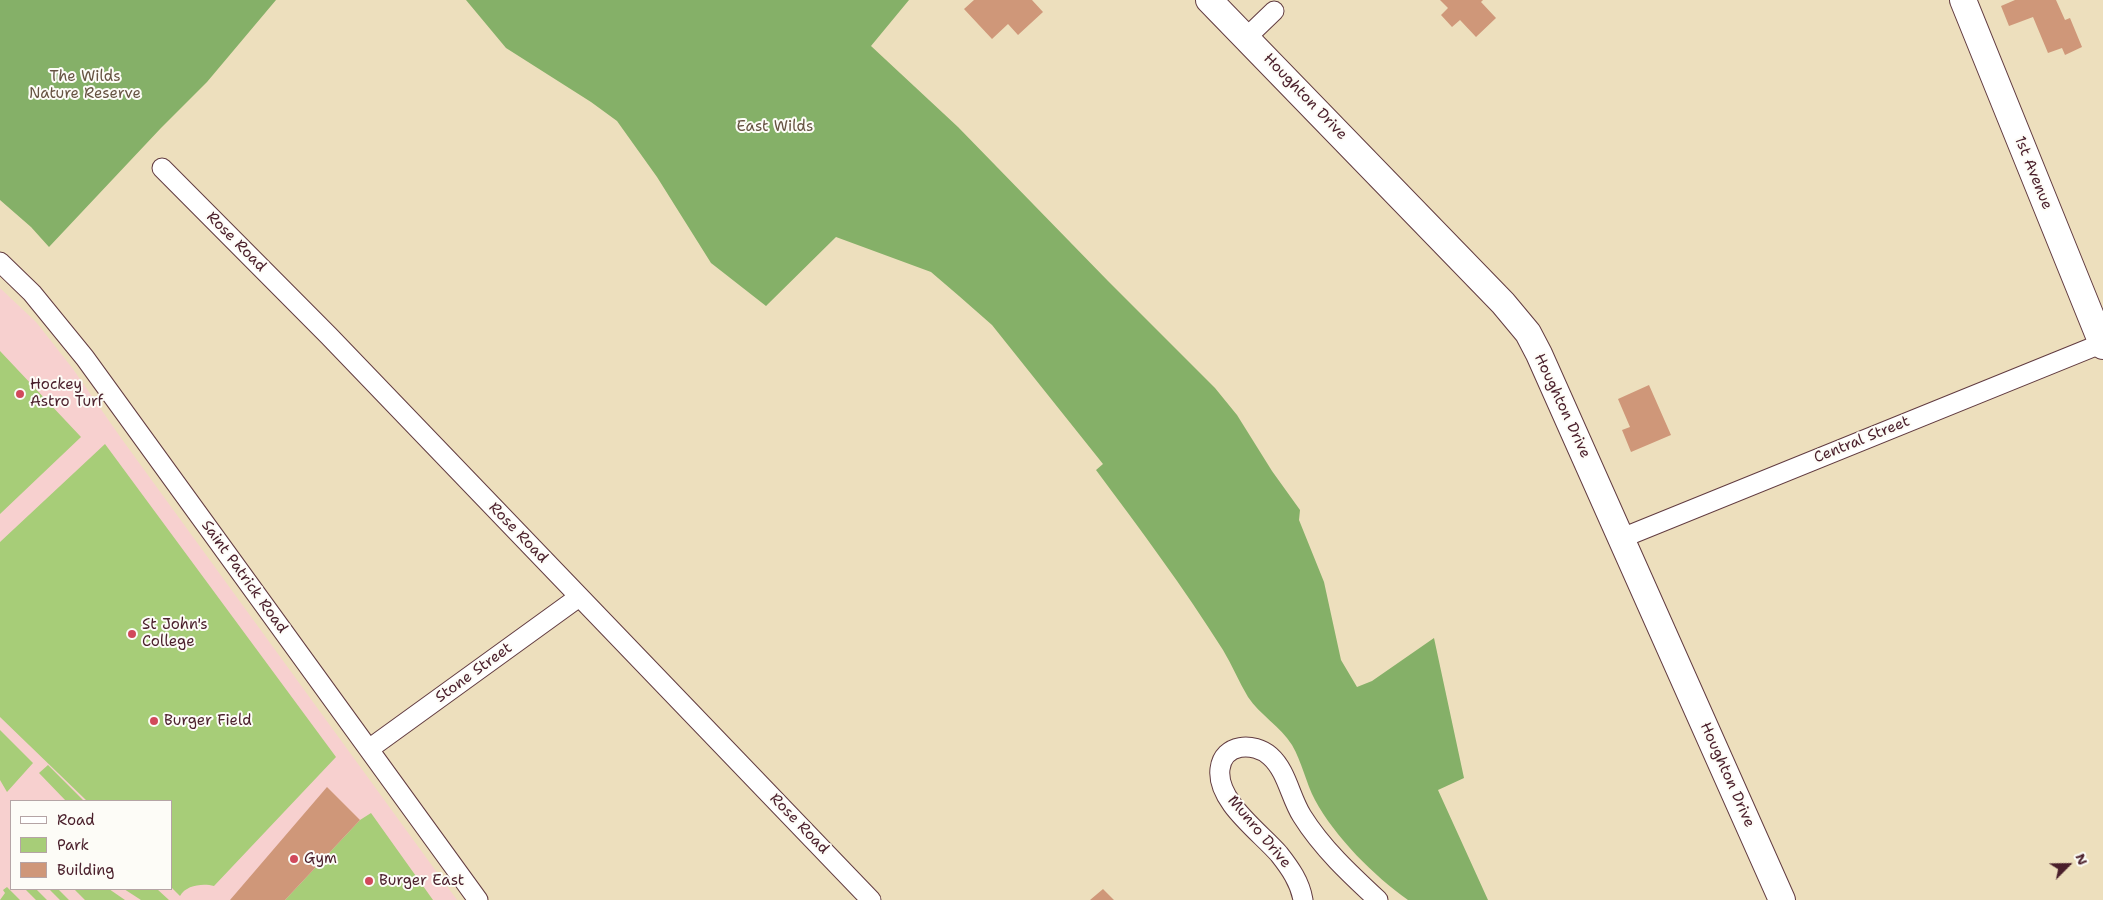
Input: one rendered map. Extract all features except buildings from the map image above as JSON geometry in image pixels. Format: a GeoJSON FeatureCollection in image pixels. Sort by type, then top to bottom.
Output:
{"type":"FeatureCollection","features":[{"type":"Feature","properties":{"kind":"street","name":"Houghton Drive"},"geometry":{"type":"LineString","coordinates":[[1209,0],[1247,37],[1521,324],[1539,354],[1782,900]]}},
{"type":"Feature","properties":{"kind":"street","name":"1st Avenue"},"geometry":{"type":"LineString","coordinates":[[1963,0],[2103,344]]}},
{"type":"Feature","properties":{"kind":"street"},"geometry":{"type":"LineString","coordinates":[[1247,37],[1274,11]]}},
{"type":"Feature","properties":{"kind":"street","name":"Rose Road"},"geometry":{"type":"LineString","coordinates":[[162,168],[329,336],[579,598],[872,900]]}},
{"type":"Feature","properties":{"kind":"street","name":"Saint Patrick Road"},"geometry":{"type":"LineString","coordinates":[[0,262],[32,293],[74,344],[478,900]]}},
{"type":"Feature","properties":{"kind":"street","name":"Central Street"},"geometry":{"type":"LineString","coordinates":[[1622,538],[2103,344]]}},
{"type":"Feature","properties":{"kind":"street","name":"Stone Street"},"geometry":{"type":"LineString","coordinates":[[368,749],[579,598]]}},
{"type":"Feature","properties":{"kind":"street","name":"Munro Drive"},"geometry":{"type":"LineString","coordinates":[[1303,900],[1297,881],[1289,867],[1240,813],[1223,787],[1220,771],[1221,763],[1236,748],[1243,746],[1258,748],[1272,757],[1282,772],[1300,813],[1319,840],[1334,858],[1378,900]]}},
{"type":"Feature","properties":{"kind":"shaded area","name":"St John's College"},"geometry":{"type":"Polygon","coordinates":[[[0,288],[36,322],[73,369],[121,438],[457,900],[0,900],[0,288]]]}},
{"type":"Feature","properties":{"kind":"green space","name":"The Wilds Nature Reserve"},"geometry":{"type":"Polygon","coordinates":[[[0,0],[276,0],[207,82],[49,247],[31,227],[0,200],[0,0]]]}},
{"type":"Feature","properties":{"kind":"green space","name":"East Wilds"},"geometry":{"type":"Polygon","coordinates":[[[466,0],[909,0],[871,46],[958,127],[1215,388],[1237,415],[1272,471],[1300,510],[1299,520],[1324,582],[1341,660],[1357,687],[1372,681],[1434,638],[1464,778],[1438,790],[1488,900],[1408,900],[1369,868],[1344,842],[1315,800],[1292,745],[1248,697],[1223,650],[1193,604],[1096,470],[1103,464],[992,325],[931,272],[836,237],[766,306],[711,263],[657,177],[617,121],[591,102],[506,48],[466,0]]]}},
{"type":"Feature","properties":{"kind":"green space","name":"Hockey Astro Turf"},"geometry":{"type":"Polygon","coordinates":[[[0,351],[81,437],[0,514],[0,351]]]}},
{"type":"Feature","properties":{"kind":"green space","name":"Burger Field"},"geometry":{"type":"Polygon","coordinates":[[[105,444],[336,757],[214,886],[190,887],[180,896],[172,888],[172,800],[86,800],[0,717],[0,542],[105,444]]]}},
{"type":"Feature","properties":{"kind":"green space"},"geometry":{"type":"Polygon","coordinates":[[[0,730],[33,763],[7,792],[0,780],[0,730]]]}},
{"type":"Feature","properties":{"kind":"green space"},"geometry":{"type":"Polygon","coordinates":[[[48,765],[83,800],[65,800],[39,773],[48,765]]]}},
{"type":"Feature","properties":{"kind":"green space"},"geometry":{"type":"Polygon","coordinates":[[[371,813],[433,900],[285,900],[360,820],[371,813]]]}},
{"type":"Feature","properties":{"kind":"green space"},"geometry":{"type":"Polygon","coordinates":[[[7,887],[20,900],[0,900],[5,893],[3,890],[7,887]]]}},
{"type":"Feature","properties":{"kind":"green space"},"geometry":{"type":"Polygon","coordinates":[[[26,890],[37,890],[47,900],[36,900],[26,890]]]}},
{"type":"Feature","properties":{"kind":"green space"},"geometry":{"type":"Polygon","coordinates":[[[50,890],[59,890],[69,900],[60,900],[50,890]]]}},
{"type":"Feature","properties":{"kind":"green space"},"geometry":{"type":"Polygon","coordinates":[[[75,890],[110,890],[125,900],[85,900],[75,890]]]}},
{"type":"Feature","properties":{"kind":"green space"},"geometry":{"type":"Polygon","coordinates":[[[126,890],[158,890],[169,900],[141,900],[126,890]]]}},
{"type":"Feature","properties":{"kind":"place","name":"Hockey Astro Turf"},"geometry":{"type":"Point","coordinates":[20,394]}},
{"type":"Feature","properties":{"kind":"place","name":"St John's College"},"geometry":{"type":"Point","coordinates":[132,634]}},
{"type":"Feature","properties":{"kind":"place","name":"Burger Field"},"geometry":{"type":"Point","coordinates":[154,721]}},
{"type":"Feature","properties":{"kind":"place","name":"Gym"},"geometry":{"type":"Point","coordinates":[294,859]}},
{"type":"Feature","properties":{"kind":"place","name":"Burger East"},"geometry":{"type":"Point","coordinates":[369,881]}}]}
